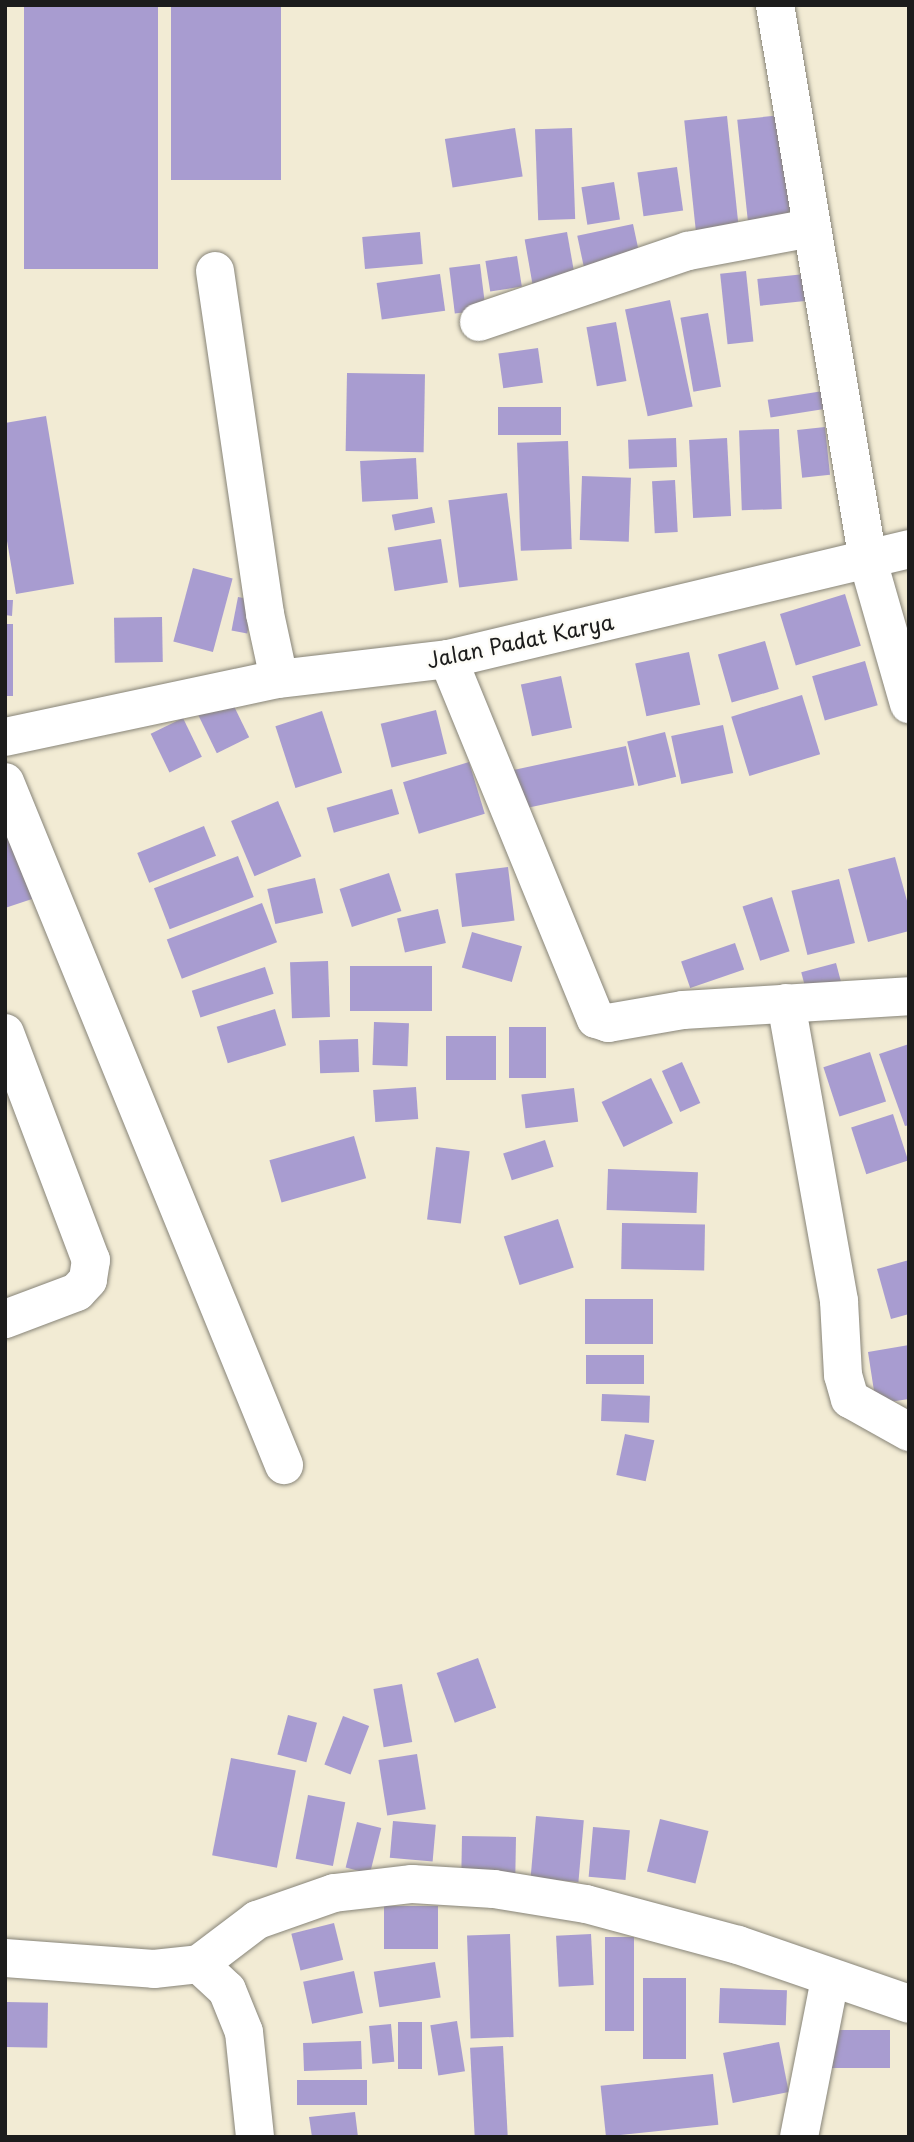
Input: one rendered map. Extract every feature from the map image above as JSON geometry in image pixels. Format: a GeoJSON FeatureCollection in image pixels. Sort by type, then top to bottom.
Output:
{"type":"FeatureCollection","features":[{"type":"Feature","properties":{"kind":"street"},"geometry":{"type":"LineString","coordinates":[[775,5],[868,561],[909,704]]}},
{"type":"Feature","properties":{"kind":"street"},"geometry":{"type":"LineString","coordinates":[[479,322],[688,251],[811,228]]}},
{"type":"Feature","properties":{"kind":"street"},"geometry":{"type":"LineString","coordinates":[[215,271],[265,614],[279,679]]}},
{"type":"Feature","properties":{"kind":"street","name":"Jalan Padat Karya"},"geometry":{"type":"LineString","coordinates":[[5,737],[279,679],[448,659],[868,561],[909,549]]}},
{"type":"Feature","properties":{"kind":"street"},"geometry":{"type":"LineString","coordinates":[[448,659],[596,1019],[608,1023],[683,1010],[909,996]]}},
{"type":"Feature","properties":{"kind":"street"},"geometry":{"type":"LineString","coordinates":[[5,782],[284,1465]]}},
{"type":"Feature","properties":{"kind":"street"},"geometry":{"type":"LineString","coordinates":[[786,1003],[839,1301],[842,1375],[850,1399],[909,1432]]}},
{"type":"Feature","properties":{"kind":"street"},"geometry":{"type":"LineString","coordinates":[[5,1033],[92,1260],[89,1280],[77,1292],[5,1319]]}},
{"type":"Feature","properties":{"kind":"street"},"geometry":{"type":"LineString","coordinates":[[5,1958],[154,1969],[199,1964],[257,1920],[334,1893],[412,1884],[494,1889],[586,1904],[738,1945],[830,1979],[909,2004]]}},
{"type":"Feature","properties":{"kind":"street"},"geometry":{"type":"LineString","coordinates":[[199,1964],[227,1990],[244,2032],[254,2137]]}},
{"type":"Feature","properties":{"kind":"street"},"geometry":{"type":"LineString","coordinates":[[799,2137],[830,1979]]}},
{"type":"Feature","properties":{"kind":"building"},"geometry":{"type":"Polygon","coordinates":[[[24,5],[158,5],[158,269],[24,269],[24,5]]]}},
{"type":"Feature","properties":{"kind":"building"},"geometry":{"type":"Polygon","coordinates":[[[171,5],[281,5],[281,180],[171,180],[171,5]]]}},
{"type":"Feature","properties":{"kind":"building"},"geometry":{"type":"Polygon","coordinates":[[[782,115],[793,215],[748,220],[737,120],[782,115]]]}},
{"type":"Feature","properties":{"kind":"building"},"geometry":{"type":"Polygon","coordinates":[[[727,116],[739,229],[696,234],[684,120],[727,116]]]}},
{"type":"Feature","properties":{"kind":"building"},"geometry":{"type":"Polygon","coordinates":[[[515,128],[523,176],[453,188],[445,139],[515,128]]]}},
{"type":"Feature","properties":{"kind":"building"},"geometry":{"type":"Polygon","coordinates":[[[572,128],[575,219],[538,220],[535,129],[572,128]]]}},
{"type":"Feature","properties":{"kind":"building"},"geometry":{"type":"Polygon","coordinates":[[[677,167],[683,211],[644,216],[637,173],[677,167]]]}},
{"type":"Feature","properties":{"kind":"building"},"geometry":{"type":"Polygon","coordinates":[[[614,182],[620,220],[587,225],[581,187],[614,182]]]}},
{"type":"Feature","properties":{"kind":"building"},"geometry":{"type":"Polygon","coordinates":[[[633,224],[640,258],[585,270],[577,236],[633,224]]]}},
{"type":"Feature","properties":{"kind":"building"},"geometry":{"type":"Polygon","coordinates":[[[420,232],[423,264],[365,269],[362,237],[420,232]]]}},
{"type":"Feature","properties":{"kind":"building"},"geometry":{"type":"Polygon","coordinates":[[[567,232],[576,284],[534,292],[525,239],[567,232]]]}},
{"type":"Feature","properties":{"kind":"building"},"geometry":{"type":"Polygon","coordinates":[[[517,256],[522,287],[490,292],[485,261],[517,256]]]}},
{"type":"Feature","properties":{"kind":"building"},"geometry":{"type":"Polygon","coordinates":[[[480,264],[486,310],[455,313],[449,268],[480,264]]]}},
{"type":"Feature","properties":{"kind":"building"},"geometry":{"type":"Polygon","coordinates":[[[746,271],[753,342],[728,344],[720,274],[746,271]]]}},
{"type":"Feature","properties":{"kind":"building"},"geometry":{"type":"Polygon","coordinates":[[[814,273],[817,300],[760,306],[757,279],[814,273]]]}},
{"type":"Feature","properties":{"kind":"building"},"geometry":{"type":"Polygon","coordinates":[[[440,274],[445,311],[382,320],[377,283],[440,274]]]}},
{"type":"Feature","properties":{"kind":"building"},"geometry":{"type":"Polygon","coordinates":[[[670,300],[693,407],[648,416],[625,310],[670,300]]]}},
{"type":"Feature","properties":{"kind":"building"},"geometry":{"type":"Polygon","coordinates":[[[708,313],[721,387],[693,392],[680,318],[708,313]]]}},
{"type":"Feature","properties":{"kind":"building"},"geometry":{"type":"Polygon","coordinates":[[[616,322],[626,381],[597,386],[586,327],[616,322]]]}},
{"type":"Feature","properties":{"kind":"building"},"geometry":{"type":"Polygon","coordinates":[[[538,348],[543,383],[503,388],[498,354],[538,348]]]}},
{"type":"Feature","properties":{"kind":"building"},"geometry":{"type":"Polygon","coordinates":[[[347,373],[425,374],[424,452],[346,451],[347,373]]]}},
{"type":"Feature","properties":{"kind":"building"},"geometry":{"type":"Polygon","coordinates":[[[823,391],[826,409],[771,418],[768,400],[823,391]]]}},
{"type":"Feature","properties":{"kind":"building"},"geometry":{"type":"Polygon","coordinates":[[[498,407],[561,407],[561,435],[498,435],[498,407]]]}},
{"type":"Feature","properties":{"kind":"building"},"geometry":{"type":"Polygon","coordinates":[[[46,416],[74,584],[16,594],[5,529],[5,423],[46,416]]]}},
{"type":"Feature","properties":{"kind":"building"},"geometry":{"type":"Polygon","coordinates":[[[825,427],[830,475],[802,478],[797,430],[825,427]]]}},
{"type":"Feature","properties":{"kind":"building"},"geometry":{"type":"Polygon","coordinates":[[[779,429],[782,509],[742,510],[739,430],[779,429]]]}},
{"type":"Feature","properties":{"kind":"building"},"geometry":{"type":"Polygon","coordinates":[[[676,438],[677,467],[629,469],[628,440],[676,438]]]}},
{"type":"Feature","properties":{"kind":"building"},"geometry":{"type":"Polygon","coordinates":[[[727,438],[731,516],[693,518],[689,440],[727,438]]]}},
{"type":"Feature","properties":{"kind":"building"},"geometry":{"type":"Polygon","coordinates":[[[568,441],[572,549],[521,551],[517,443],[568,441]]]}},
{"type":"Feature","properties":{"kind":"building"},"geometry":{"type":"Polygon","coordinates":[[[416,458],[418,499],[362,502],[360,461],[416,458]]]}},
{"type":"Feature","properties":{"kind":"building"},"geometry":{"type":"Polygon","coordinates":[[[582,476],[631,478],[629,542],[580,540],[582,476]]]}},
{"type":"Feature","properties":{"kind":"building"},"geometry":{"type":"Polygon","coordinates":[[[675,480],[678,532],[655,533],[652,481],[675,480]]]}},
{"type":"Feature","properties":{"kind":"building"},"geometry":{"type":"Polygon","coordinates":[[[507,493],[518,580],[459,588],[448,500],[507,493]]]}},
{"type":"Feature","properties":{"kind":"building"},"geometry":{"type":"Polygon","coordinates":[[[432,507],[435,523],[395,531],[392,515],[432,507]]]}},
{"type":"Feature","properties":{"kind":"building"},"geometry":{"type":"Polygon","coordinates":[[[441,539],[448,582],[395,591],[388,547],[441,539]]]}},
{"type":"Feature","properties":{"kind":"building"},"geometry":{"type":"Polygon","coordinates":[[[193,568],[233,579],[213,652],[173,641],[193,568]]]}},
{"type":"Feature","properties":{"kind":"building"},"geometry":{"type":"Polygon","coordinates":[[[845,594],[861,646],[796,666],[780,614],[845,594]]]}},
{"type":"Feature","properties":{"kind":"building"},"geometry":{"type":"Polygon","coordinates":[[[238,597],[254,600],[247,633],[232,630],[238,597]]]}},
{"type":"Feature","properties":{"kind":"building"},"geometry":{"type":"Polygon","coordinates":[[[5,600],[13,600],[12,616],[5,615],[5,600]]]}},
{"type":"Feature","properties":{"kind":"building"},"geometry":{"type":"Polygon","coordinates":[[[162,617],[163,662],[115,663],[114,618],[162,617]]]}},
{"type":"Feature","properties":{"kind":"building"},"geometry":{"type":"Polygon","coordinates":[[[5,624],[13,624],[13,696],[5,696],[5,624]]]}},
{"type":"Feature","properties":{"kind":"building"},"geometry":{"type":"Polygon","coordinates":[[[765,641],[779,689],[732,703],[718,655],[765,641]]]}},
{"type":"Feature","properties":{"kind":"building"},"geometry":{"type":"Polygon","coordinates":[[[689,652],[700,705],[646,716],[635,663],[689,652]]]}},
{"type":"Feature","properties":{"kind":"building"},"geometry":{"type":"Polygon","coordinates":[[[865,661],[878,705],[825,720],[812,676],[865,661]]]}},
{"type":"Feature","properties":{"kind":"building"},"geometry":{"type":"Polygon","coordinates":[[[561,676],[572,728],[532,736],[521,685],[561,676]]]}},
{"type":"Feature","properties":{"kind":"building"},"geometry":{"type":"Polygon","coordinates":[[[802,695],[820,754],[749,776],[731,717],[802,695]]]}},
{"type":"Feature","properties":{"kind":"building"},"geometry":{"type":"Polygon","coordinates":[[[229,696],[249,737],[217,753],[197,712],[229,696]]]}},
{"type":"Feature","properties":{"kind":"building"},"geometry":{"type":"Polygon","coordinates":[[[436,710],[447,754],[392,767],[381,724],[436,710]]]}},
{"type":"Feature","properties":{"kind":"building"},"geometry":{"type":"Polygon","coordinates":[[[322,711],[342,773],[295,788],[275,726],[322,711]]]}},
{"type":"Feature","properties":{"kind":"building"},"geometry":{"type":"Polygon","coordinates":[[[183,718],[202,757],[169,772],[151,734],[183,718]]]}},
{"type":"Feature","properties":{"kind":"building"},"geometry":{"type":"Polygon","coordinates":[[[723,725],[733,773],[681,784],[671,736],[723,725]]]}},
{"type":"Feature","properties":{"kind":"building"},"geometry":{"type":"Polygon","coordinates":[[[665,732],[676,777],[638,786],[627,741],[665,732]]]}},
{"type":"Feature","properties":{"kind":"building"},"geometry":{"type":"Polygon","coordinates":[[[626,746],[634,785],[522,809],[514,770],[626,746]]]}},
{"type":"Feature","properties":{"kind":"building"},"geometry":{"type":"Polygon","coordinates":[[[469,762],[485,814],[419,834],[403,782],[469,762]]]}},
{"type":"Feature","properties":{"kind":"building"},"geometry":{"type":"Polygon","coordinates":[[[392,789],[399,814],[334,833],[327,808],[392,789]]]}},
{"type":"Feature","properties":{"kind":"building"},"geometry":{"type":"Polygon","coordinates":[[[5,792],[41,896],[5,908],[5,792]]]}},
{"type":"Feature","properties":{"kind":"building"},"geometry":{"type":"Polygon","coordinates":[[[278,801],[301,856],[254,876],[231,821],[278,801]]]}},
{"type":"Feature","properties":{"kind":"building"},"geometry":{"type":"Polygon","coordinates":[[[204,826],[216,856],[149,883],[137,853],[204,826]]]}},
{"type":"Feature","properties":{"kind":"building"},"geometry":{"type":"Polygon","coordinates":[[[238,856],[254,897],[170,929],[154,888],[238,856]]]}},
{"type":"Feature","properties":{"kind":"building"},"geometry":{"type":"Polygon","coordinates":[[[895,857],[909,908],[909,931],[868,942],[848,869],[895,857]]]}},
{"type":"Feature","properties":{"kind":"building"},"geometry":{"type":"Polygon","coordinates":[[[508,867],[515,921],[462,927],[455,873],[508,867]]]}},
{"type":"Feature","properties":{"kind":"building"},"geometry":{"type":"Polygon","coordinates":[[[389,873],[401,911],[352,927],[340,889],[389,873]]]}},
{"type":"Feature","properties":{"kind":"building"},"geometry":{"type":"Polygon","coordinates":[[[315,878],[323,913],[275,924],[267,889],[315,878]]]}},
{"type":"Feature","properties":{"kind":"building"},"geometry":{"type":"Polygon","coordinates":[[[839,879],[855,943],[807,955],[791,891],[839,879]]]}},
{"type":"Feature","properties":{"kind":"building"},"geometry":{"type":"Polygon","coordinates":[[[772,897],[790,951],[760,961],[743,907],[772,897]]]}},
{"type":"Feature","properties":{"kind":"building"},"geometry":{"type":"Polygon","coordinates":[[[262,903],[277,942],[182,979],[167,940],[262,903]]]}},
{"type":"Feature","properties":{"kind":"building"},"geometry":{"type":"Polygon","coordinates":[[[438,909],[446,943],[405,953],[397,918],[438,909]]]}},
{"type":"Feature","properties":{"kind":"building"},"geometry":{"type":"Polygon","coordinates":[[[472,932],[522,946],[512,982],[462,968],[472,932]]]}},
{"type":"Feature","properties":{"kind":"building"},"geometry":{"type":"Polygon","coordinates":[[[735,943],[744,969],[690,988],[681,962],[735,943]]]}},
{"type":"Feature","properties":{"kind":"building"},"geometry":{"type":"Polygon","coordinates":[[[328,961],[330,1017],[292,1018],[290,962],[328,961]]]}},
{"type":"Feature","properties":{"kind":"building"},"geometry":{"type":"Polygon","coordinates":[[[836,963],[842,986],[807,995],[801,972],[836,963]]]}},
{"type":"Feature","properties":{"kind":"building"},"geometry":{"type":"Polygon","coordinates":[[[350,966],[432,966],[432,1011],[350,1011],[350,966]]]}},
{"type":"Feature","properties":{"kind":"building"},"geometry":{"type":"Polygon","coordinates":[[[265,967],[274,994],[200,1017],[192,991],[265,967]]]}},
{"type":"Feature","properties":{"kind":"building"},"geometry":{"type":"Polygon","coordinates":[[[275,1009],[286,1045],[228,1063],[217,1027],[275,1009]]]}},
{"type":"Feature","properties":{"kind":"building"},"geometry":{"type":"Polygon","coordinates":[[[374,1022],[409,1023],[407,1066],[372,1065],[374,1022]]]}},
{"type":"Feature","properties":{"kind":"building"},"geometry":{"type":"Polygon","coordinates":[[[509,1027],[546,1027],[546,1078],[509,1078],[509,1027]]]}},
{"type":"Feature","properties":{"kind":"building"},"geometry":{"type":"Polygon","coordinates":[[[446,1036],[496,1036],[496,1080],[446,1080],[446,1036]]]}},
{"type":"Feature","properties":{"kind":"building"},"geometry":{"type":"Polygon","coordinates":[[[358,1039],[359,1072],[320,1073],[319,1040],[358,1039]]]}},
{"type":"Feature","properties":{"kind":"building"},"geometry":{"type":"Polygon","coordinates":[[[909,1044],[909,1125],[905,1126],[879,1054],[909,1044]]]}},
{"type":"Feature","properties":{"kind":"building"},"geometry":{"type":"Polygon","coordinates":[[[870,1052],[886,1101],[839,1117],[823,1067],[870,1052]]]}},
{"type":"Feature","properties":{"kind":"building"},"geometry":{"type":"Polygon","coordinates":[[[682,1062],[700,1103],[680,1112],[662,1071],[682,1062]]]}},
{"type":"Feature","properties":{"kind":"building"},"geometry":{"type":"Polygon","coordinates":[[[651,1078],[673,1123],[623,1147],[602,1102],[651,1078]]]}},
{"type":"Feature","properties":{"kind":"building"},"geometry":{"type":"Polygon","coordinates":[[[416,1087],[418,1119],[375,1122],[373,1090],[416,1087]]]}},
{"type":"Feature","properties":{"kind":"building"},"geometry":{"type":"Polygon","coordinates":[[[574,1088],[578,1122],[526,1128],[521,1094],[574,1088]]]}},
{"type":"Feature","properties":{"kind":"building"},"geometry":{"type":"Polygon","coordinates":[[[893,1114],[908,1161],[866,1174],[851,1128],[893,1114]]]}},
{"type":"Feature","properties":{"kind":"building"},"geometry":{"type":"Polygon","coordinates":[[[354,1136],[366,1178],[282,1203],[269,1160],[354,1136]]]}},
{"type":"Feature","properties":{"kind":"building"},"geometry":{"type":"Polygon","coordinates":[[[545,1140],[554,1167],[512,1180],[503,1154],[545,1140]]]}},
{"type":"Feature","properties":{"kind":"building"},"geometry":{"type":"Polygon","coordinates":[[[436,1147],[470,1151],[461,1224],[427,1219],[436,1147]]]}},
{"type":"Feature","properties":{"kind":"building"},"geometry":{"type":"Polygon","coordinates":[[[608,1169],[698,1172],[697,1213],[607,1210],[608,1169]]]}},
{"type":"Feature","properties":{"kind":"building"},"geometry":{"type":"Polygon","coordinates":[[[558,1219],[574,1268],[520,1285],[504,1237],[558,1219]]]}},
{"type":"Feature","properties":{"kind":"building"},"geometry":{"type":"Polygon","coordinates":[[[622,1223],[705,1224],[704,1270],[621,1269],[622,1223]]]}},
{"type":"Feature","properties":{"kind":"building"},"geometry":{"type":"Polygon","coordinates":[[[909,1260],[909,1314],[891,1319],[877,1269],[909,1260]]]}},
{"type":"Feature","properties":{"kind":"building"},"geometry":{"type":"Polygon","coordinates":[[[585,1299],[653,1299],[653,1344],[585,1344],[585,1299]]]}},
{"type":"Feature","properties":{"kind":"building"},"geometry":{"type":"Polygon","coordinates":[[[909,1345],[909,1399],[876,1404],[868,1352],[909,1345]]]}},
{"type":"Feature","properties":{"kind":"building"},"geometry":{"type":"Polygon","coordinates":[[[586,1355],[644,1355],[644,1384],[586,1384],[586,1355]]]}},
{"type":"Feature","properties":{"kind":"building"},"geometry":{"type":"Polygon","coordinates":[[[602,1394],[650,1396],[649,1423],[601,1421],[602,1394]]]}},
{"type":"Feature","properties":{"kind":"building"},"geometry":{"type":"Polygon","coordinates":[[[625,1434],[654,1440],[646,1481],[616,1475],[625,1434]]]}},
{"type":"Feature","properties":{"kind":"building"},"geometry":{"type":"Polygon","coordinates":[[[478,1658],[496,1708],[455,1723],[437,1673],[478,1658]]]}},
{"type":"Feature","properties":{"kind":"building"},"geometry":{"type":"Polygon","coordinates":[[[402,1684],[412,1742],[384,1747],[373,1689],[402,1684]]]}},
{"type":"Feature","properties":{"kind":"building"},"geometry":{"type":"Polygon","coordinates":[[[288,1715],[317,1723],[306,1762],[277,1755],[288,1715]]]}},
{"type":"Feature","properties":{"kind":"building"},"geometry":{"type":"Polygon","coordinates":[[[343,1716],[369,1726],[351,1775],[324,1765],[343,1716]]]}},
{"type":"Feature","properties":{"kind":"building"},"geometry":{"type":"Polygon","coordinates":[[[417,1754],[426,1809],[387,1815],[378,1760],[417,1754]]]}},
{"type":"Feature","properties":{"kind":"building"},"geometry":{"type":"Polygon","coordinates":[[[231,1758],[296,1771],[277,1868],[212,1855],[231,1758]]]}},
{"type":"Feature","properties":{"kind":"building"},"geometry":{"type":"Polygon","coordinates":[[[308,1795],[345,1802],[333,1866],[296,1859],[308,1795]]]}},
{"type":"Feature","properties":{"kind":"building"},"geometry":{"type":"Polygon","coordinates":[[[536,1816],[584,1820],[578,1882],[531,1878],[536,1816]]]}},
{"type":"Feature","properties":{"kind":"building"},"geometry":{"type":"Polygon","coordinates":[[[660,1819],[709,1831],[695,1883],[647,1871],[660,1819]]]}},
{"type":"Feature","properties":{"kind":"building"},"geometry":{"type":"Polygon","coordinates":[[[393,1821],[436,1825],[433,1862],[390,1858],[393,1821]]]}},
{"type":"Feature","properties":{"kind":"building"},"geometry":{"type":"Polygon","coordinates":[[[357,1822],[381,1828],[370,1874],[346,1868],[357,1822]]]}},
{"type":"Feature","properties":{"kind":"building"},"geometry":{"type":"Polygon","coordinates":[[[593,1827],[630,1830],[626,1880],[589,1877],[593,1827]]]}},
{"type":"Feature","properties":{"kind":"building"},"geometry":{"type":"Polygon","coordinates":[[[462,1836],[516,1837],[515,1875],[461,1874],[462,1836]]]}},
{"type":"Feature","properties":{"kind":"building"},"geometry":{"type":"Polygon","coordinates":[[[384,1906],[438,1906],[438,1949],[384,1949],[384,1906]]]}},
{"type":"Feature","properties":{"kind":"building"},"geometry":{"type":"Polygon","coordinates":[[[334,1923],[343,1960],[301,1971],[291,1934],[334,1923]]]}},
{"type":"Feature","properties":{"kind":"building"},"geometry":{"type":"Polygon","coordinates":[[[510,1934],[514,2037],[471,2038],[467,1936],[510,1934]]]}},
{"type":"Feature","properties":{"kind":"building"},"geometry":{"type":"Polygon","coordinates":[[[591,1934],[594,1985],[559,1987],[556,1936],[591,1934]]]}},
{"type":"Feature","properties":{"kind":"building"},"geometry":{"type":"Polygon","coordinates":[[[605,1937],[634,1937],[634,2031],[605,2031],[605,1937]]]}},
{"type":"Feature","properties":{"kind":"building"},"geometry":{"type":"Polygon","coordinates":[[[435,1962],[441,1998],[379,2007],[374,1972],[435,1962]]]}},
{"type":"Feature","properties":{"kind":"building"},"geometry":{"type":"Polygon","coordinates":[[[354,1971],[363,2013],[312,2024],[303,1982],[354,1971]]]}},
{"type":"Feature","properties":{"kind":"building"},"geometry":{"type":"Polygon","coordinates":[[[643,1978],[686,1978],[686,2059],[643,2059],[643,1978]]]}},
{"type":"Feature","properties":{"kind":"building"},"geometry":{"type":"Polygon","coordinates":[[[720,1988],[787,1990],[786,2025],[719,2023],[720,1988]]]}},
{"type":"Feature","properties":{"kind":"building"},"geometry":{"type":"Polygon","coordinates":[[[5,2002],[48,2003],[47,2048],[5,2047],[5,2002]]]}},
{"type":"Feature","properties":{"kind":"building"},"geometry":{"type":"Polygon","coordinates":[[[457,2021],[465,2071],[438,2076],[430,2025],[457,2021]]]}},
{"type":"Feature","properties":{"kind":"building"},"geometry":{"type":"Polygon","coordinates":[[[398,2022],[422,2022],[422,2069],[398,2069],[398,2022]]]}},
{"type":"Feature","properties":{"kind":"building"},"geometry":{"type":"Polygon","coordinates":[[[391,2024],[394,2062],[372,2064],[369,2026],[391,2024]]]}},
{"type":"Feature","properties":{"kind":"building"},"geometry":{"type":"Polygon","coordinates":[[[832,2030],[890,2030],[890,2068],[832,2068],[832,2030]]]}},
{"type":"Feature","properties":{"kind":"building"},"geometry":{"type":"Polygon","coordinates":[[[361,2041],[362,2069],[304,2071],[303,2043],[361,2041]]]}},
{"type":"Feature","properties":{"kind":"building"},"geometry":{"type":"Polygon","coordinates":[[[779,2042],[789,2092],[733,2103],[723,2053],[779,2042]]]}},
{"type":"Feature","properties":{"kind":"building"},"geometry":{"type":"Polygon","coordinates":[[[503,2046],[508,2137],[475,2137],[470,2048],[503,2046]]]}},
{"type":"Feature","properties":{"kind":"building"},"geometry":{"type":"Polygon","coordinates":[[[713,2074],[718,2125],[606,2137],[601,2086],[713,2074]]]}},
{"type":"Feature","properties":{"kind":"building"},"geometry":{"type":"Polygon","coordinates":[[[297,2080],[367,2080],[367,2105],[297,2105],[297,2080]]]}},
{"type":"Feature","properties":{"kind":"building"},"geometry":{"type":"Polygon","coordinates":[[[355,2112],[358,2137],[312,2137],[309,2117],[355,2112]]]}}]}
